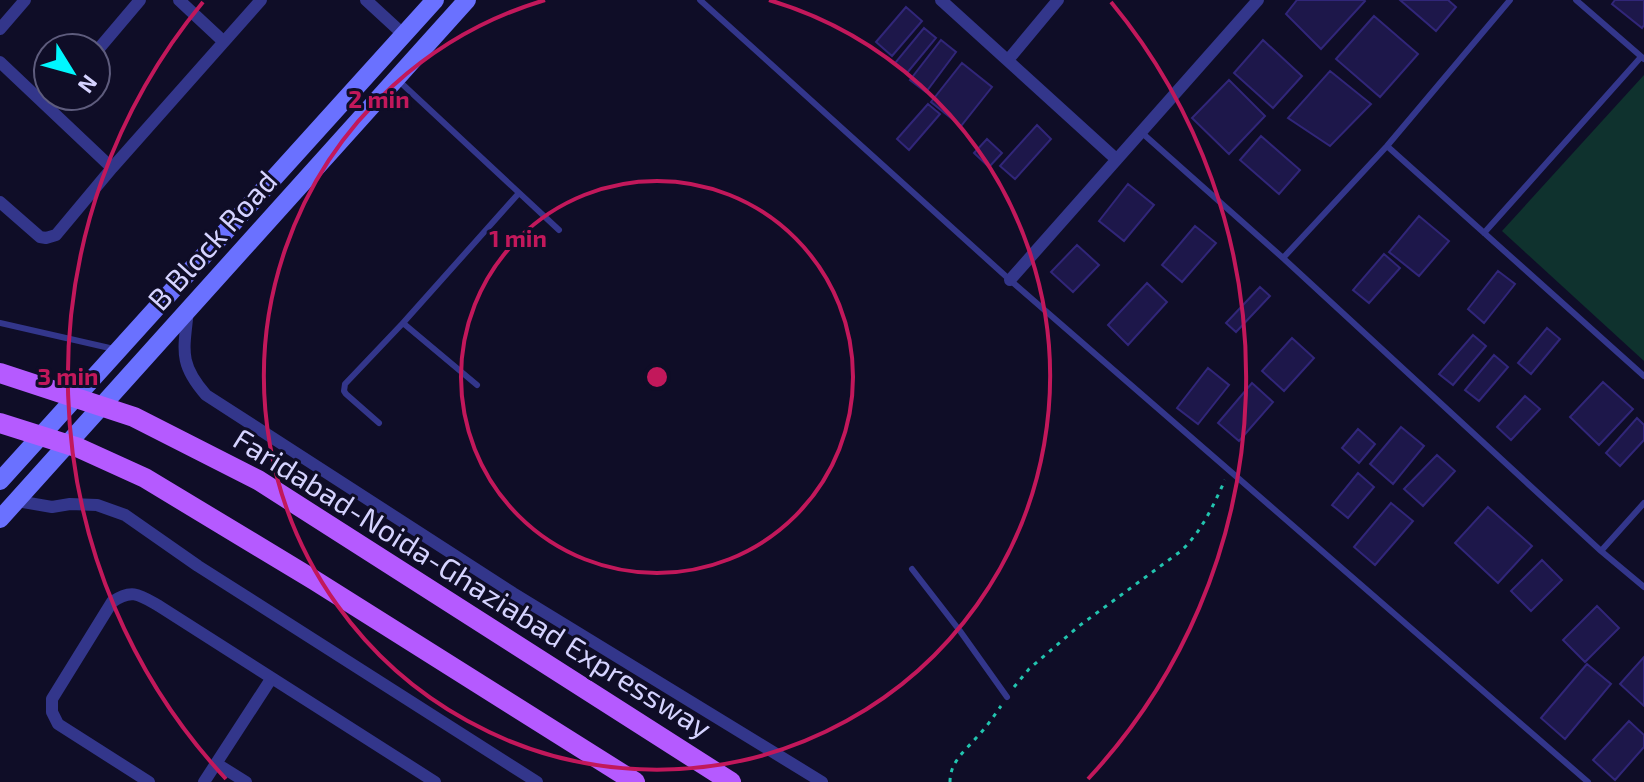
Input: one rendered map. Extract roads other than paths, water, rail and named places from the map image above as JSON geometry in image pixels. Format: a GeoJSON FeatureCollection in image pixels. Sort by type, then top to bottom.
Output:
{"type":"FeatureCollection","features":[{"type":"Feature","properties":{"kind":"main road","name":"Faridabad-Noida-Ghaziabad Expressway"},"geometry":{"type":"LineString","coordinates":[[0,373],[134,417],[258,480],[731,782]]}},
{"type":"Feature","properties":{"kind":"main road"},"geometry":{"type":"LineString","coordinates":[[0,423],[79,448],[145,478],[314,580],[635,782]]}},
{"type":"Feature","properties":{"kind":"street"},"geometry":{"type":"LineString","coordinates":[[0,29],[25,0]]}},
{"type":"Feature","properties":{"kind":"street"},"geometry":{"type":"LineString","coordinates":[[112,33],[140,0]]}},
{"type":"Feature","properties":{"kind":"street"},"geometry":{"type":"LineString","coordinates":[[179,0],[224,42]]}},
{"type":"Feature","properties":{"kind":"street"},"geometry":{"type":"LineString","coordinates":[[0,202],[33,233],[51,238],[56,235],[261,0]]}},
{"type":"Feature","properties":{"kind":"street"},"geometry":{"type":"LineString","coordinates":[[366,0],[404,35]]}},
{"type":"Feature","properties":{"kind":"street","name":"B Block Road"},"geometry":{"type":"LineString","coordinates":[[0,481],[435,0]]}},
{"type":"Feature","properties":{"kind":"street","name":"B Block Road"},"geometry":{"type":"LineString","coordinates":[[0,519],[467,0]]}},
{"type":"Feature","properties":{"kind":"street"},"geometry":{"type":"LineString","coordinates":[[941,0],[1116,159]]}},
{"type":"Feature","properties":{"kind":"street"},"geometry":{"type":"LineString","coordinates":[[1008,60],[1058,0]]}},
{"type":"Feature","properties":{"kind":"street"},"geometry":{"type":"LineString","coordinates":[[1010,280],[1258,0]]}},
{"type":"Feature","properties":{"kind":"street"},"geometry":{"type":"LineString","coordinates":[[0,62],[32,93]]}},
{"type":"Feature","properties":{"kind":"street"},"geometry":{"type":"LineString","coordinates":[[51,112],[112,168]]}},
{"type":"Feature","properties":{"kind":"street"},"geometry":{"type":"LineString","coordinates":[[188,310],[184,356],[193,380],[206,395],[513,593],[822,782]]}},
{"type":"Feature","properties":{"kind":"street"},"geometry":{"type":"LineString","coordinates":[[17,501],[52,507],[97,505],[125,515],[198,566],[537,782]]}},
{"type":"Feature","properties":{"kind":"street"},"geometry":{"type":"LineString","coordinates":[[149,782],[58,724],[52,712],[52,699],[112,602],[123,594],[138,594],[435,782]]}},
{"type":"Feature","properties":{"kind":"street"},"geometry":{"type":"LineString","coordinates":[[204,782],[271,679]]}},
{"type":"Feature","properties":{"kind":"street"},"geometry":{"type":"LineString","coordinates":[[217,764],[246,782]]}},
{"type":"Feature","properties":{"kind":"lane"},"geometry":{"type":"LineString","coordinates":[[700,0],[1010,280],[1588,782]]}},
{"type":"Feature","properties":{"kind":"lane"},"geometry":{"type":"LineString","coordinates":[[1283,258],[1387,146],[1510,0]]}},
{"type":"Feature","properties":{"kind":"lane"},"geometry":{"type":"LineString","coordinates":[[1484,233],[1642,58],[1576,0]]}},
{"type":"Feature","properties":{"kind":"lane"},"geometry":{"type":"LineString","coordinates":[[396,79],[559,230]]}},
{"type":"Feature","properties":{"kind":"lane"},"geometry":{"type":"LineString","coordinates":[[1141,132],[1644,587]]}},
{"type":"Feature","properties":{"kind":"lane"},"geometry":{"type":"LineString","coordinates":[[1387,146],[1644,376]]}},
{"type":"Feature","properties":{"kind":"lane"},"geometry":{"type":"LineString","coordinates":[[379,423],[346,394],[344,388],[519,193]]}},
{"type":"Feature","properties":{"kind":"lane"},"geometry":{"type":"LineString","coordinates":[[0,323],[118,350]]}},
{"type":"Feature","properties":{"kind":"lane"},"geometry":{"type":"LineString","coordinates":[[403,323],[477,385]]}},
{"type":"Feature","properties":{"kind":"lane"},"geometry":{"type":"LineString","coordinates":[[1601,551],[1644,503]]}},
{"type":"Feature","properties":{"kind":"lane"},"geometry":{"type":"LineString","coordinates":[[912,569],[1007,697]]}}]}
